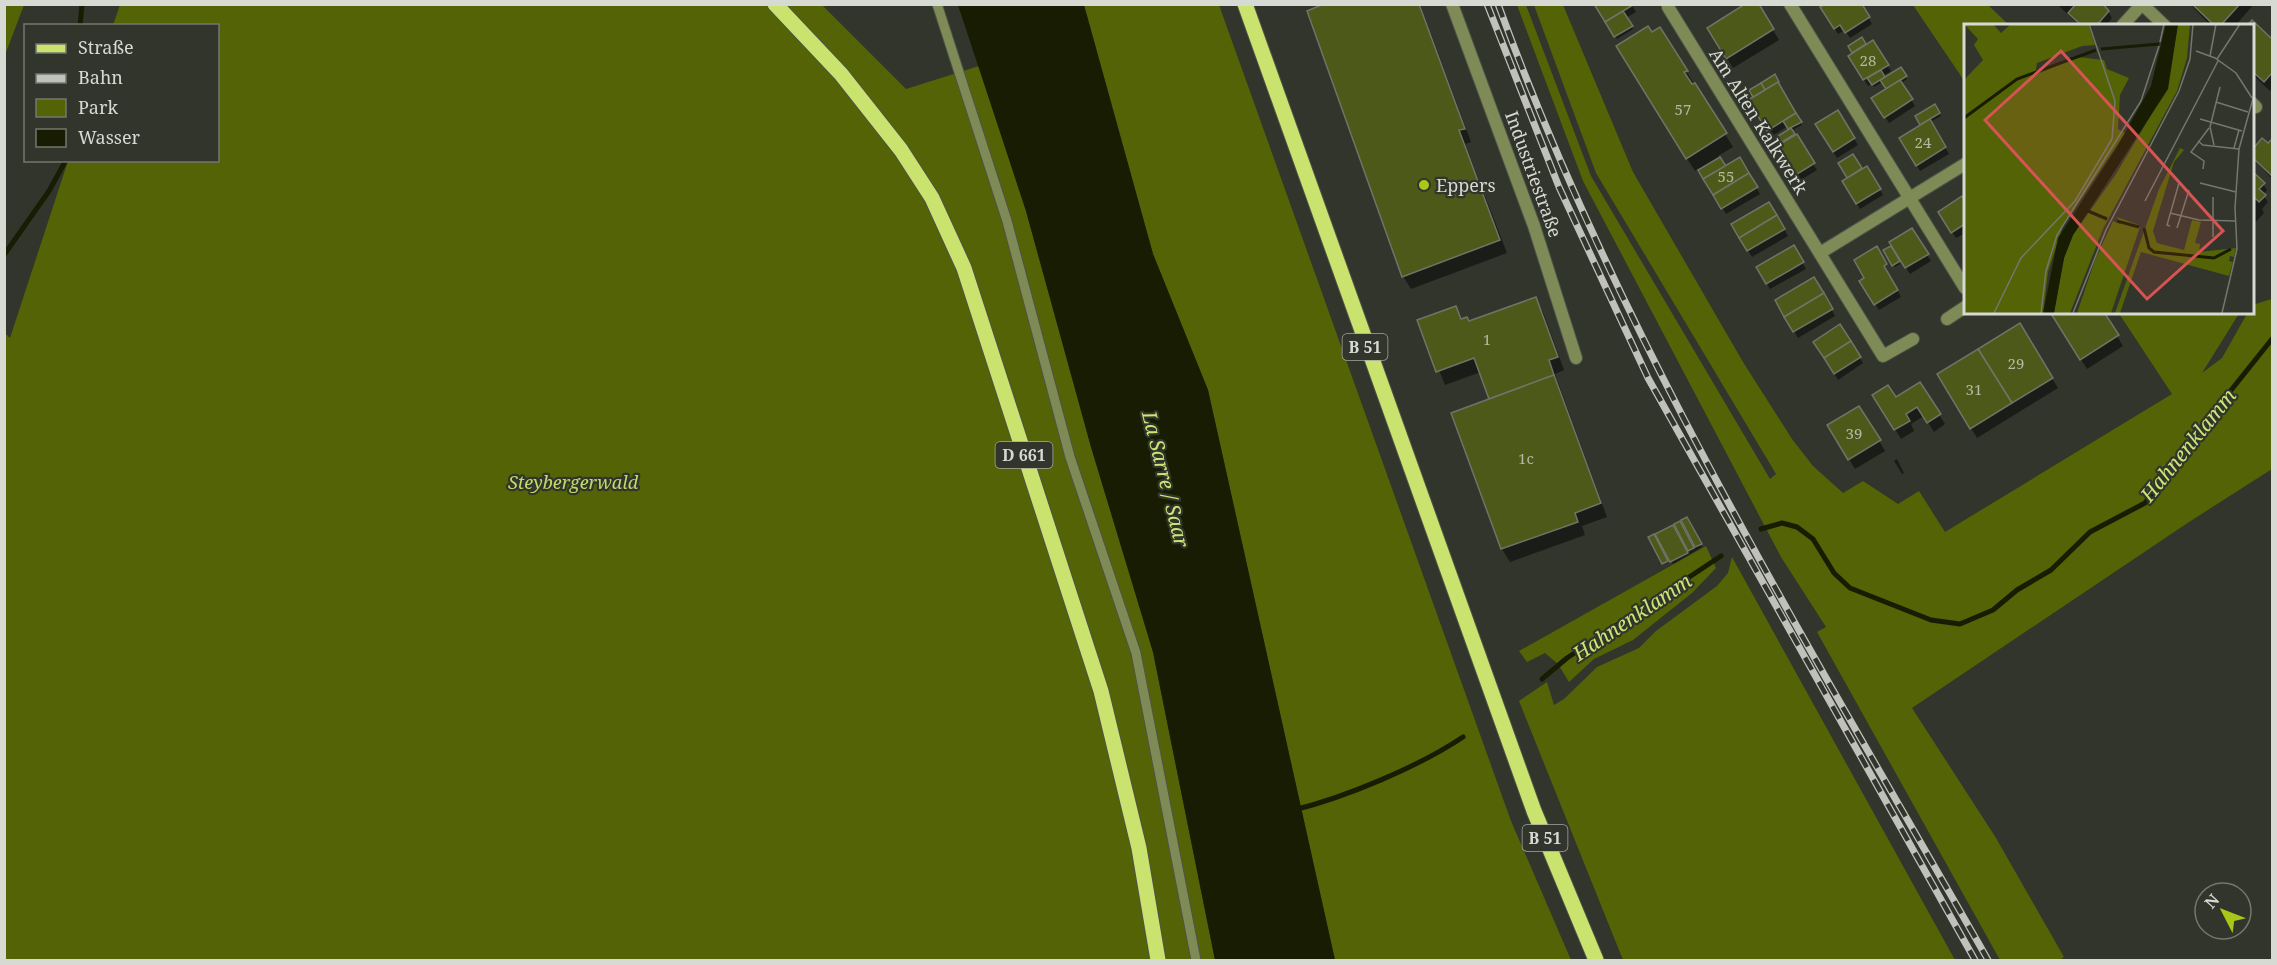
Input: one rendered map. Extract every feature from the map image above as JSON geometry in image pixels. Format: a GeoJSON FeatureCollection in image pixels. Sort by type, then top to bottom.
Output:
{"type":"FeatureCollection","features":[{"type":"Feature","properties":{"kind":"main road","name":"D 661"},"geometry":{"type":"LineString","coordinates":[[775,4],[841,74],[901,150],[932,198],[964,268],[1101,691],[1139,848],[1158,960]]}},
{"type":"Feature","properties":{"kind":"main road","name":"B 51"},"geometry":{"type":"LineString","coordinates":[[1245,4],[1534,811],[1596,960]]}},
{"type":"Feature","properties":{"kind":"street","name":"Industriestraße"},"geometry":{"type":"LineString","coordinates":[[1452,4],[1534,226],[1576,358]]}},
{"type":"Feature","properties":{"kind":"street"},"geometry":{"type":"LineString","coordinates":[[1790,4],[1964,286]]}},
{"type":"Feature","properties":{"kind":"street"},"geometry":{"type":"LineString","coordinates":[[2124,24],[2142,4],[2163,24]]}},
{"type":"Feature","properties":{"kind":"street","name":"Am Alten Kalkwerk"},"geometry":{"type":"LineString","coordinates":[[1668,7],[1883,356],[1913,339]]}},
{"type":"Feature","properties":{"kind":"street"},"geometry":{"type":"LineString","coordinates":[[1820,253],[1964,165]]}},
{"type":"Feature","properties":{"kind":"street"},"geometry":{"type":"LineString","coordinates":[[1947,319],[1964,309]]}},
{"type":"Feature","properties":{"kind":"lane"},"geometry":{"type":"LineString","coordinates":[[937,4],[1007,221],[1070,457],[1136,653],[1196,960]]}},
{"type":"Feature","properties":{"kind":"green space"},"geometry":{"type":"Polygon","coordinates":[[[4,5],[24,5],[5,55],[4,5]]]}},
{"type":"Feature","properties":{"kind":"green space","name":"Steybergerwald"},"geometry":{"type":"Polygon","coordinates":[[[120,5],[822,5],[906,89],[979,66],[1026,211],[1091,447],[1153,652],[1215,960],[5,960],[4,332],[10,338],[68,162],[219,162],[219,24],[113,24],[120,5]]]}},
{"type":"Feature","properties":{"kind":"green space"},"geometry":{"type":"Polygon","coordinates":[[[1084,5],[1219,5],[1511,821],[1571,960],[1335,960],[1208,390],[1153,254],[1084,5]]]}},
{"type":"Feature","properties":{"kind":"green space"},"geometry":{"type":"Polygon","coordinates":[[[1517,5],[1526,5],[1591,176],[1770,479],[1776,474],[1596,173],[1534,5],[1563,5],[1633,172],[1743,362],[1792,439],[1813,466],[1843,493],[1863,481],[1898,504],[1919,491],[1945,532],[2172,394],[2119,314],[2239,314],[2202,373],[2222,358],[2247,314],[2253,314],[2253,305],[2272,299],[2272,469],[1912,708],[1996,838],[2064,957],[2060,960],[2000,960],[1817,632],[1826,627],[1781,557],[1583,181],[1517,5]]]}},
{"type":"Feature","properties":{"kind":"green space"},"geometry":{"type":"Polygon","coordinates":[[[1913,5],[1988,5],[2008,24],[1964,24],[1964,81],[1913,5]]]}},
{"type":"Feature","properties":{"kind":"green space"},"geometry":{"type":"Polygon","coordinates":[[[1706,546],[1716,568],[1692,593],[1633,640],[1594,659],[1569,682],[1558,664],[1545,653],[1527,662],[1519,651],[1706,546]]]}},
{"type":"Feature","properties":{"kind":"green space"},"geometry":{"type":"Polygon","coordinates":[[[1732,557],[1955,960],[1623,960],[1519,701],[1547,682],[1554,705],[1564,699],[1597,667],[1639,648],[1656,631],[1717,586],[1728,573],[1732,557]]]}},
{"type":"Feature","properties":{"kind":"water","name":"La Sarre / Saar"},"geometry":{"type":"Polygon","coordinates":[[[958,5],[1084,5],[1153,254],[1208,390],[1335,960],[1215,960],[1153,652],[1091,447],[1026,211],[958,5]]]}},
{"type":"Feature","properties":{"kind":"building","name":"Eppers"},"geometry":{"type":"Polygon","coordinates":[[[1324,4],[1419,4],[1465,129],[1459,130],[1500,240],[1402,277],[1307,11],[1324,4]]]}},
{"type":"Feature","properties":{"kind":"building"},"geometry":{"type":"Polygon","coordinates":[[[1594,4],[1633,4],[1633,5],[1605,22],[1594,4]]]}},
{"type":"Feature","properties":{"kind":"building"},"geometry":{"type":"Polygon","coordinates":[[[1745,4],[1759,4],[1774,29],[1726,59],[1707,28],[1745,4]]]}},
{"type":"Feature","properties":{"kind":"building"},"geometry":{"type":"Polygon","coordinates":[[[1825,4],[1862,4],[1870,17],[1845,33],[1840,25],[1834,29],[1820,7],[1825,4]]]}},
{"type":"Feature","properties":{"kind":"building"},"geometry":{"type":"Polygon","coordinates":[[[2076,4],[2103,4],[2109,11],[2098,24],[2080,24],[2068,13],[2076,4]]]}},
{"type":"Feature","properties":{"kind":"building"},"geometry":{"type":"Polygon","coordinates":[[[2192,4],[2240,4],[2222,24],[2213,24],[2192,4]]]}},
{"type":"Feature","properties":{"kind":"building"},"geometry":{"type":"Polygon","coordinates":[[[1623,11],[1633,26],[1614,37],[1605,22],[1623,11]]]}},
{"type":"Feature","properties":{"kind":"building"},"geometry":{"type":"Polygon","coordinates":[[[2252,20],[2272,39],[2272,73],[2264,82],[2253,72],[2253,24],[2249,24],[2252,20]]]}},
{"type":"Feature","properties":{"kind":"building"},"geometry":{"type":"Polygon","coordinates":[[[1648,26],[1652,32],[1660,27],[1688,71],[1684,72],[1692,84],[1695,83],[1727,133],[1686,159],[1616,46],[1648,26]]]}},
{"type":"Feature","properties":{"kind":"building"},"geometry":{"type":"Polygon","coordinates":[[[1862,37],[1866,44],[1852,53],[1848,46],[1862,37]]]}},
{"type":"Feature","properties":{"kind":"building"},"geometry":{"type":"Polygon","coordinates":[[[1873,40],[1889,65],[1863,80],[1848,56],[1873,40]]]}},
{"type":"Feature","properties":{"kind":"building"},"geometry":{"type":"Polygon","coordinates":[[[1901,67],[1907,76],[1886,89],[1880,80],[1901,67]]]}},
{"type":"Feature","properties":{"kind":"building"},"geometry":{"type":"Polygon","coordinates":[[[1881,70],[1885,77],[1872,85],[1867,78],[1881,70]]]}},
{"type":"Feature","properties":{"kind":"building"},"geometry":{"type":"Polygon","coordinates":[[[1775,74],[1779,82],[1765,90],[1761,83],[1775,74]]]}},
{"type":"Feature","properties":{"kind":"building"},"geometry":{"type":"Polygon","coordinates":[[[1900,80],[1913,99],[1884,118],[1871,98],[1900,80]]]}},
{"type":"Feature","properties":{"kind":"building"},"geometry":{"type":"Polygon","coordinates":[[[1778,82],[1796,113],[1767,131],[1748,100],[1778,82]]]}},
{"type":"Feature","properties":{"kind":"building"},"geometry":{"type":"Polygon","coordinates":[[[1761,83],[1765,90],[1753,97],[1749,90],[1761,83]]]}},
{"type":"Feature","properties":{"kind":"building"},"geometry":{"type":"Polygon","coordinates":[[[1935,104],[1940,113],[1920,125],[1915,116],[1935,104]]]}},
{"type":"Feature","properties":{"kind":"building"},"geometry":{"type":"Polygon","coordinates":[[[1838,110],[1855,138],[1833,152],[1815,124],[1838,110]]]}},
{"type":"Feature","properties":{"kind":"building"},"geometry":{"type":"Polygon","coordinates":[[[1796,113],[1802,122],[1788,129],[1783,121],[1796,113]]]}},
{"type":"Feature","properties":{"kind":"building"},"geometry":{"type":"Polygon","coordinates":[[[1930,119],[1946,147],[1916,166],[1899,138],[1930,119]]]}},
{"type":"Feature","properties":{"kind":"building"},"geometry":{"type":"Polygon","coordinates":[[[1791,128],[1795,134],[1782,142],[1778,136],[1791,128]]]}},
{"type":"Feature","properties":{"kind":"building"},"geometry":{"type":"Polygon","coordinates":[[[1797,134],[1815,163],[1794,176],[1777,146],[1797,134]]]}},
{"type":"Feature","properties":{"kind":"building"},"geometry":{"type":"Polygon","coordinates":[[[2262,138],[2268,143],[2272,139],[2272,176],[2253,158],[2253,149],[2262,138]]]}},
{"type":"Feature","properties":{"kind":"building"},"geometry":{"type":"Polygon","coordinates":[[[1853,154],[1862,168],[1847,178],[1838,163],[1853,154]]]}},
{"type":"Feature","properties":{"kind":"building"},"geometry":{"type":"Polygon","coordinates":[[[1720,157],[1726,166],[1703,179],[1698,170],[1720,157]]]}},
{"type":"Feature","properties":{"kind":"building"},"geometry":{"type":"Polygon","coordinates":[[[1740,157],[1749,173],[1713,195],[1703,179],[1740,157]]]}},
{"type":"Feature","properties":{"kind":"building"},"geometry":{"type":"Polygon","coordinates":[[[1867,166],[1881,189],[1856,204],[1842,181],[1867,166]]]}},
{"type":"Feature","properties":{"kind":"building"},"geometry":{"type":"Polygon","coordinates":[[[2253,172],[2265,183],[2259,189],[2266,195],[2259,202],[2253,196],[2253,172]]]}},
{"type":"Feature","properties":{"kind":"building"},"geometry":{"type":"Polygon","coordinates":[[[1749,173],[1758,187],[1721,209],[1713,195],[1749,173]]]}},
{"type":"Feature","properties":{"kind":"building"},"geometry":{"type":"Polygon","coordinates":[[[1962,196],[1964,199],[1964,225],[1951,233],[1938,212],[1962,196]]]}},
{"type":"Feature","properties":{"kind":"building"},"geometry":{"type":"Polygon","coordinates":[[[1769,202],[1777,215],[1739,238],[1731,224],[1769,202]]]}},
{"type":"Feature","properties":{"kind":"building"},"geometry":{"type":"Polygon","coordinates":[[[1777,215],[1785,229],[1747,251],[1739,238],[1777,215]]]}},
{"type":"Feature","properties":{"kind":"building"},"geometry":{"type":"Polygon","coordinates":[[[1912,228],[1929,254],[1905,268],[1889,242],[1912,228]]]}},
{"type":"Feature","properties":{"kind":"building"},"geometry":{"type":"Polygon","coordinates":[[[1794,245],[1804,262],[1766,284],[1756,267],[1794,245]]]}},
{"type":"Feature","properties":{"kind":"building"},"geometry":{"type":"Polygon","coordinates":[[[1877,246],[1887,264],[1884,266],[1898,290],[1874,305],[1859,281],[1864,278],[1854,260],[1877,246]]]}},
{"type":"Feature","properties":{"kind":"building"},"geometry":{"type":"Polygon","coordinates":[[[1891,246],[1900,261],[1892,266],[1883,250],[1891,246]]]}},
{"type":"Feature","properties":{"kind":"building"},"geometry":{"type":"Polygon","coordinates":[[[1814,277],[1824,293],[1784,317],[1775,300],[1814,277]]]}},
{"type":"Feature","properties":{"kind":"building"},"geometry":{"type":"Polygon","coordinates":[[[1824,293],[1833,309],[1793,332],[1784,317],[1824,293]]]}},
{"type":"Feature","properties":{"kind":"building"},"geometry":{"type":"Polygon","coordinates":[[[1536,297],[1558,357],[1549,360],[1554,375],[1489,399],[1474,358],[1436,372],[1417,320],[1456,306],[1461,319],[1467,317],[1469,321],[1536,297]]]}},
{"type":"Feature","properties":{"kind":"building"},"geometry":{"type":"Polygon","coordinates":[[[2051,314],[2105,314],[2119,335],[2080,360],[2051,314]]]}},
{"type":"Feature","properties":{"kind":"building"},"geometry":{"type":"Polygon","coordinates":[[[2020,323],[2053,378],[2012,403],[1978,349],[2020,323]]]}},
{"type":"Feature","properties":{"kind":"building"},"geometry":{"type":"Polygon","coordinates":[[[1840,324],[1851,341],[1824,358],[1813,342],[1840,324]]]}},
{"type":"Feature","properties":{"kind":"building"},"geometry":{"type":"Polygon","coordinates":[[[1851,341],[1861,357],[1834,374],[1824,358],[1851,341]]]}},
{"type":"Feature","properties":{"kind":"building"},"geometry":{"type":"Polygon","coordinates":[[[1978,349],[2012,403],[1970,429],[1937,374],[1978,349]]]}},
{"type":"Feature","properties":{"kind":"building"},"geometry":{"type":"Polygon","coordinates":[[[1554,375],[1601,503],[1575,513],[1578,522],[1501,549],[1451,413],[1554,375]]]}},
{"type":"Feature","properties":{"kind":"building"},"geometry":{"type":"Polygon","coordinates":[[[1920,382],[1941,414],[1927,423],[1917,407],[1906,414],[1910,421],[1894,430],[1872,395],[1888,385],[1896,397],[1920,382]]]}},
{"type":"Feature","properties":{"kind":"building"},"geometry":{"type":"Polygon","coordinates":[[[1859,406],[1881,440],[1848,460],[1827,425],[1859,406]]]}},
{"type":"Feature","properties":{"kind":"building"},"geometry":{"type":"Polygon","coordinates":[[[1687,517],[1702,544],[1695,547],[1681,520],[1687,517]]]}},
{"type":"Feature","properties":{"kind":"building"},"geometry":{"type":"Polygon","coordinates":[[[1680,521],[1694,548],[1688,551],[1674,524],[1680,521]]]}},
{"type":"Feature","properties":{"kind":"building"},"geometry":{"type":"Polygon","coordinates":[[[1673,525],[1688,553],[1670,562],[1655,534],[1673,525]]]}},
{"type":"Feature","properties":{"kind":"building"},"geometry":{"type":"Polygon","coordinates":[[[1654,534],[1668,561],[1662,564],[1648,537],[1654,534]]]}},
{"type":"Feature","properties":{"kind":"waterway"},"geometry":{"type":"LineString","coordinates":[[80,24],[82,4]]}},
{"type":"Feature","properties":{"kind":"waterway"},"geometry":{"type":"LineString","coordinates":[[4,255],[49,191],[65,162]]}},
{"type":"Feature","properties":{"kind":"waterway","name":"Hahnenklamm"},"geometry":{"type":"LineString","coordinates":[[1761,529],[1782,523],[1797,527],[1813,539],[1834,573],[1850,588],[1931,620],[1960,624],[1993,610],[2017,590],[2051,570],[2090,532],[2145,503],[2192,439],[2272,339]]}},
{"type":"Feature","properties":{"kind":"waterway","name":"Hahnenklamm"},"geometry":{"type":"LineString","coordinates":[[1542,679],[1567,658],[1721,556]]}},
{"type":"Feature","properties":{"kind":"waterway","name":"Hahnenklamm"},"geometry":{"type":"LineString","coordinates":[[1294,810],[1381,780],[1425,759],[1463,737]]}},
{"type":"Feature","properties":{"kind":"railway"},"geometry":{"type":"LineString","coordinates":[[1487,4],[1559,187],[1648,378],[1975,960]]}},
{"type":"Feature","properties":{"kind":"railway"},"geometry":{"type":"LineString","coordinates":[[1498,4],[1547,129],[1660,373],[1788,610],[1988,960]]}},
{"type":"Feature","properties":{"kind":"place","name":"Eppers"},"geometry":{"type":"Point","coordinates":[1424,185]}}]}
